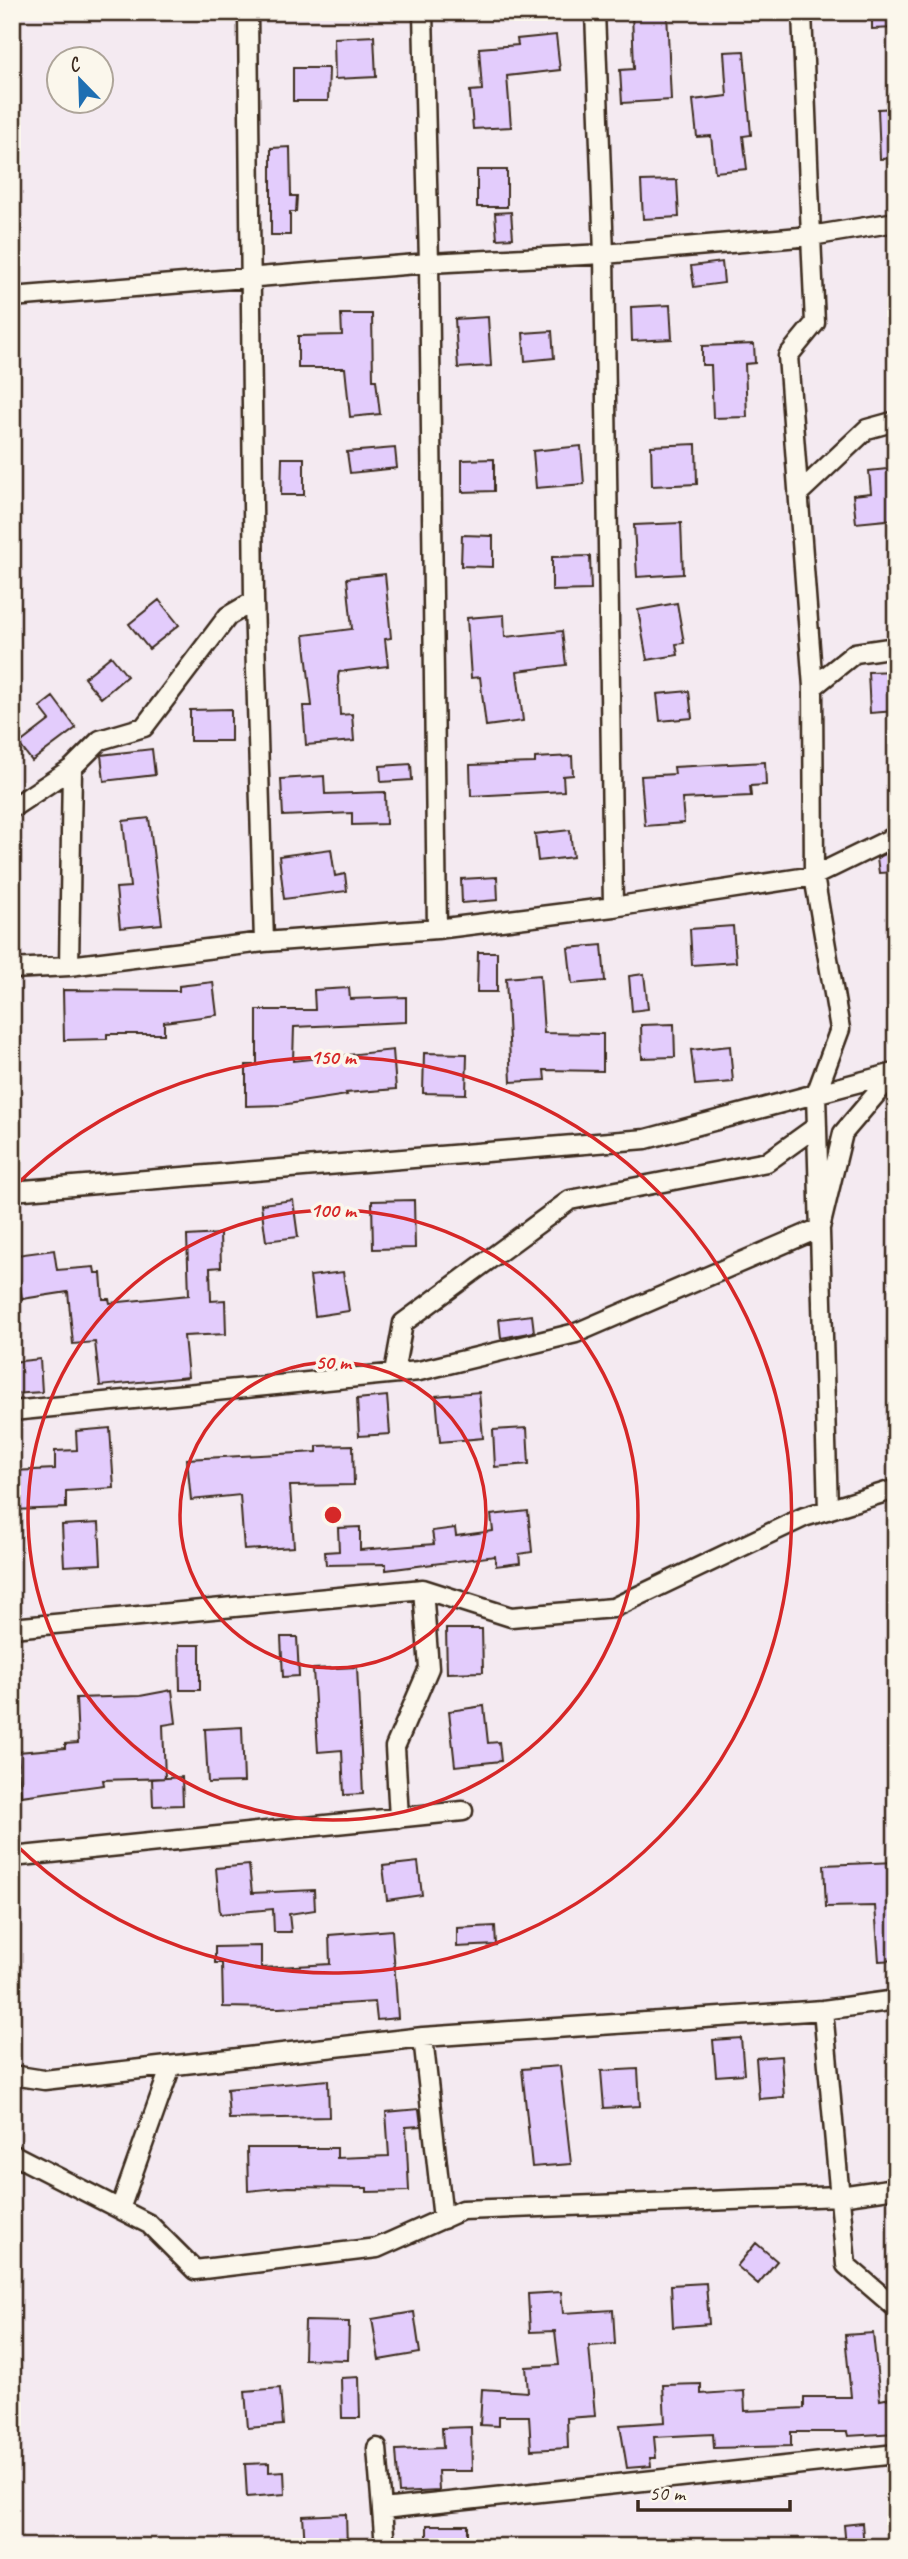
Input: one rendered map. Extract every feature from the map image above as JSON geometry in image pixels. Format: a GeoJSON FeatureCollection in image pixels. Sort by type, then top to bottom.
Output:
{"type":"FeatureCollection","features":[{"type":"Feature","properties":{"kind":"street"},"geometry":{"type":"LineString","coordinates":[[248,12],[254,601],[264,942]]}},
{"type":"Feature","properties":{"kind":"street"},"geometry":{"type":"LineString","coordinates":[[423,12],[429,263],[437,929]]}},
{"type":"Feature","properties":{"kind":"street"},"geometry":{"type":"LineString","coordinates":[[595,12],[604,254],[612,907]]}},
{"type":"Feature","properties":{"kind":"street"},"geometry":{"type":"LineString","coordinates":[[802,12],[815,323],[788,356],[813,687],[814,876],[840,1029],[816,1094],[828,1510]]}},
{"type":"Feature","properties":{"kind":"street"},"geometry":{"type":"LineString","coordinates":[[12,297],[429,263],[604,254],[811,236],[896,222]]}},
{"type":"Feature","properties":{"kind":"street"},"geometry":{"type":"LineString","coordinates":[[798,495],[867,429],[896,421]]}},
{"type":"Feature","properties":{"kind":"street"},"geometry":{"type":"LineString","coordinates":[[12,808],[72,768],[100,740],[144,727],[228,616],[254,601]]}},
{"type":"Feature","properties":{"kind":"street"},"geometry":{"type":"LineString","coordinates":[[813,687],[855,653],[896,647]]}},
{"type":"Feature","properties":{"kind":"street"},"geometry":{"type":"LineString","coordinates":[[69,966],[72,768]]}},
{"type":"Feature","properties":{"kind":"street"},"geometry":{"type":"LineString","coordinates":[[12,969],[69,966],[264,942],[437,929],[612,907],[814,876],[896,836]]}},
{"type":"Feature","properties":{"kind":"street"},"geometry":{"type":"LineString","coordinates":[[12,1191],[646,1139],[895,1072]]}},
{"type":"Feature","properties":{"kind":"street"},"geometry":{"type":"LineString","coordinates":[[820,1228],[843,1133],[895,1072]]}},
{"type":"Feature","properties":{"kind":"street"},"geometry":{"type":"LineString","coordinates":[[394,1373],[403,1323],[570,1200],[767,1163],[817,1126]]}},
{"type":"Feature","properties":{"kind":"street"},"geometry":{"type":"LineString","coordinates":[[12,1411],[419,1371],[576,1333],[820,1228]]}},
{"type":"Feature","properties":{"kind":"street"},"geometry":{"type":"LineString","coordinates":[[12,1628],[423,1588],[511,1617],[612,1608],[804,1517],[896,1489]]}},
{"type":"Feature","properties":{"kind":"street"},"geometry":{"type":"LineString","coordinates":[[399,1818],[395,1746],[429,1668],[423,1588]]}},
{"type":"Feature","properties":{"kind":"street"},"geometry":{"type":"LineString","coordinates":[[12,1857],[463,1811]]}},
{"type":"Feature","properties":{"kind":"street"},"geometry":{"type":"LineString","coordinates":[[12,2074],[44,2080],[423,2037],[823,2010],[896,2000]]}},
{"type":"Feature","properties":{"kind":"street"},"geometry":{"type":"LineString","coordinates":[[823,2010],[846,2265],[896,2308]]}},
{"type":"Feature","properties":{"kind":"street"},"geometry":{"type":"LineString","coordinates":[[423,2037],[443,2219]]}},
{"type":"Feature","properties":{"kind":"street"},"geometry":{"type":"LineString","coordinates":[[120,2209],[171,2066]]}},
{"type":"Feature","properties":{"kind":"street"},"geometry":{"type":"LineString","coordinates":[[12,2154],[149,2224],[195,2270],[377,2248],[462,2210],[840,2196],[896,2188]]}},
{"type":"Feature","properties":{"kind":"street"},"geometry":{"type":"LineString","coordinates":[[377,2448],[385,2547]]}},
{"type":"Feature","properties":{"kind":"street"},"geometry":{"type":"LineString","coordinates":[[383,2509],[896,2454]]}},
{"type":"Feature","properties":{"kind":"building"},"geometry":{"type":"Polygon","coordinates":[[[632,12],[667,12],[671,100],[622,103],[620,70],[634,69],[632,12]]]}},
{"type":"Feature","properties":{"kind":"building"},"geometry":{"type":"Polygon","coordinates":[[[872,12],[896,12],[896,28],[872,29],[872,12]]]}},
{"type":"Feature","properties":{"kind":"building"},"geometry":{"type":"Polygon","coordinates":[[[556,35],[560,70],[507,76],[511,127],[473,129],[470,91],[482,90],[479,48],[518,45],[517,39],[556,35]]]}},
{"type":"Feature","properties":{"kind":"building"},"geometry":{"type":"Polygon","coordinates":[[[374,36],[376,77],[335,79],[334,38],[374,36]]]}},
{"type":"Feature","properties":{"kind":"building"},"geometry":{"type":"Polygon","coordinates":[[[744,51],[751,135],[743,136],[747,169],[715,172],[711,136],[697,137],[693,100],[727,96],[724,52],[744,51]]]}},
{"type":"Feature","properties":{"kind":"building"},"geometry":{"type":"Polygon","coordinates":[[[293,68],[329,68],[328,101],[293,101],[293,68]]]}},
{"type":"Feature","properties":{"kind":"building"},"geometry":{"type":"Polygon","coordinates":[[[896,108],[896,158],[880,159],[878,109],[896,108]]]}},
{"type":"Feature","properties":{"kind":"building"},"geometry":{"type":"Polygon","coordinates":[[[290,147],[291,196],[297,196],[296,212],[290,212],[290,235],[271,235],[271,148],[290,147]]]}},
{"type":"Feature","properties":{"kind":"building"},"geometry":{"type":"Polygon","coordinates":[[[477,170],[507,170],[507,207],[477,207],[477,170]]]}},
{"type":"Feature","properties":{"kind":"building"},"geometry":{"type":"Polygon","coordinates":[[[677,180],[679,217],[643,219],[641,181],[677,180]]]}},
{"type":"Feature","properties":{"kind":"building"},"geometry":{"type":"Polygon","coordinates":[[[511,212],[513,238],[497,239],[495,213],[511,212]]]}},
{"type":"Feature","properties":{"kind":"building"},"geometry":{"type":"Polygon","coordinates":[[[722,262],[724,283],[694,287],[691,266],[722,262]]]}},
{"type":"Feature","properties":{"kind":"building"},"geometry":{"type":"Polygon","coordinates":[[[670,305],[672,339],[632,341],[631,307],[670,305]]]}},
{"type":"Feature","properties":{"kind":"building"},"geometry":{"type":"Polygon","coordinates":[[[341,314],[372,314],[373,380],[376,380],[380,414],[350,417],[345,368],[298,368],[298,336],[342,335],[341,314]]]}},
{"type":"Feature","properties":{"kind":"building"},"geometry":{"type":"Polygon","coordinates":[[[488,317],[491,366],[458,368],[455,319],[488,317]]]}},
{"type":"Feature","properties":{"kind":"building"},"geometry":{"type":"Polygon","coordinates":[[[552,331],[554,358],[525,361],[523,333],[552,331]]]}},
{"type":"Feature","properties":{"kind":"building"},"geometry":{"type":"Polygon","coordinates":[[[754,344],[755,363],[745,364],[747,417],[713,418],[711,365],[702,365],[702,346],[754,344]]]}},
{"type":"Feature","properties":{"kind":"building"},"geometry":{"type":"Polygon","coordinates":[[[696,444],[697,484],[652,486],[651,446],[696,444]]]}},
{"type":"Feature","properties":{"kind":"building"},"geometry":{"type":"Polygon","coordinates":[[[581,446],[584,484],[536,488],[533,451],[581,446]]]}},
{"type":"Feature","properties":{"kind":"building"},"geometry":{"type":"Polygon","coordinates":[[[395,448],[397,468],[350,473],[347,452],[395,448]]]}},
{"type":"Feature","properties":{"kind":"building"},"geometry":{"type":"Polygon","coordinates":[[[282,458],[304,458],[304,495],[281,495],[282,458]]]}},
{"type":"Feature","properties":{"kind":"building"},"geometry":{"type":"Polygon","coordinates":[[[494,459],[494,491],[462,492],[462,460],[494,459]]]}},
{"type":"Feature","properties":{"kind":"building"},"geometry":{"type":"Polygon","coordinates":[[[896,468],[896,519],[856,523],[853,495],[871,493],[869,471],[896,468]]]}},
{"type":"Feature","properties":{"kind":"building"},"geometry":{"type":"Polygon","coordinates":[[[681,523],[683,574],[637,577],[634,525],[681,523]]]}},
{"type":"Feature","properties":{"kind":"building"},"geometry":{"type":"Polygon","coordinates":[[[462,535],[493,536],[493,567],[461,566],[462,535]]]}},
{"type":"Feature","properties":{"kind":"building"},"geometry":{"type":"Polygon","coordinates":[[[590,556],[591,590],[552,591],[552,557],[590,556]]]}},
{"type":"Feature","properties":{"kind":"building"},"geometry":{"type":"Polygon","coordinates":[[[385,574],[391,638],[385,639],[388,666],[339,672],[338,677],[340,715],[352,714],[354,741],[306,745],[303,706],[312,706],[304,635],[352,629],[347,578],[385,574]]]}},
{"type":"Feature","properties":{"kind":"building"},"geometry":{"type":"Polygon","coordinates":[[[159,600],[179,625],[149,649],[129,624],[159,600]]]}},
{"type":"Feature","properties":{"kind":"building"},"geometry":{"type":"Polygon","coordinates":[[[677,603],[684,643],[676,644],[678,655],[647,660],[638,610],[677,603]]]}},
{"type":"Feature","properties":{"kind":"building"},"geometry":{"type":"Polygon","coordinates":[[[504,615],[505,637],[562,631],[566,665],[517,671],[523,721],[486,726],[480,677],[471,678],[467,618],[504,615]]]}},
{"type":"Feature","properties":{"kind":"building"},"geometry":{"type":"Polygon","coordinates":[[[111,656],[127,676],[101,698],[84,678],[111,656]]]}},
{"type":"Feature","properties":{"kind":"building"},"geometry":{"type":"Polygon","coordinates":[[[896,671],[896,711],[870,713],[868,672],[896,671]]]}},
{"type":"Feature","properties":{"kind":"building"},"geometry":{"type":"Polygon","coordinates":[[[689,691],[692,718],[660,721],[657,694],[689,691]]]}},
{"type":"Feature","properties":{"kind":"building"},"geometry":{"type":"Polygon","coordinates":[[[53,697],[76,728],[32,761],[19,744],[50,720],[40,707],[53,697]]]}},
{"type":"Feature","properties":{"kind":"building"},"geometry":{"type":"Polygon","coordinates":[[[231,709],[231,741],[190,741],[190,710],[231,709]]]}},
{"type":"Feature","properties":{"kind":"building"},"geometry":{"type":"Polygon","coordinates":[[[152,749],[155,775],[104,781],[101,755],[152,749]]]}},
{"type":"Feature","properties":{"kind":"building"},"geometry":{"type":"Polygon","coordinates":[[[572,756],[573,775],[563,776],[564,791],[471,796],[470,765],[535,763],[535,758],[572,756]]]}},
{"type":"Feature","properties":{"kind":"building"},"geometry":{"type":"Polygon","coordinates":[[[765,762],[766,785],[750,786],[751,796],[682,799],[684,823],[645,826],[641,776],[675,774],[674,767],[765,762]]]}},
{"type":"Feature","properties":{"kind":"building"},"geometry":{"type":"Polygon","coordinates":[[[411,764],[412,780],[381,782],[380,766],[411,764]]]}},
{"type":"Feature","properties":{"kind":"building"},"geometry":{"type":"Polygon","coordinates":[[[324,776],[325,794],[385,792],[386,824],[352,825],[352,813],[283,816],[281,779],[324,776]]]}},
{"type":"Feature","properties":{"kind":"building"},"geometry":{"type":"Polygon","coordinates":[[[149,818],[162,924],[120,928],[116,888],[130,887],[123,821],[149,818]]]}},
{"type":"Feature","properties":{"kind":"building"},"geometry":{"type":"Polygon","coordinates":[[[570,830],[573,857],[538,861],[535,834],[570,830]]]}},
{"type":"Feature","properties":{"kind":"building"},"geometry":{"type":"Polygon","coordinates":[[[331,849],[335,876],[345,874],[347,891],[284,899],[279,856],[331,849]]]}},
{"type":"Feature","properties":{"kind":"building"},"geometry":{"type":"Polygon","coordinates":[[[896,849],[896,872],[879,873],[877,858],[896,849]]]}},
{"type":"Feature","properties":{"kind":"building"},"geometry":{"type":"Polygon","coordinates":[[[497,877],[498,900],[462,903],[461,879],[497,877]]]}},
{"type":"Feature","properties":{"kind":"building"},"geometry":{"type":"Polygon","coordinates":[[[733,926],[736,962],[692,965],[690,929],[733,926]]]}},
{"type":"Feature","properties":{"kind":"building"},"geometry":{"type":"Polygon","coordinates":[[[602,945],[605,981],[572,984],[568,948],[602,945]]]}},
{"type":"Feature","properties":{"kind":"building"},"geometry":{"type":"Polygon","coordinates":[[[478,952],[497,952],[497,992],[477,992],[478,952]]]}},
{"type":"Feature","properties":{"kind":"building"},"geometry":{"type":"Polygon","coordinates":[[[644,974],[648,1009],[632,1011],[629,976],[644,974]]]}},
{"type":"Feature","properties":{"kind":"building"},"geometry":{"type":"Polygon","coordinates":[[[540,975],[544,1033],[603,1034],[603,1071],[544,1070],[545,1080],[511,1082],[506,978],[540,975]]]}},
{"type":"Feature","properties":{"kind":"building"},"geometry":{"type":"Polygon","coordinates":[[[213,982],[217,1015],[164,1022],[164,1034],[107,1034],[107,1039],[64,1040],[63,990],[179,991],[179,986],[213,982]]]}},
{"type":"Feature","properties":{"kind":"building"},"geometry":{"type":"Polygon","coordinates":[[[349,988],[350,999],[406,997],[406,1022],[294,1027],[293,1061],[393,1050],[396,1089],[346,1093],[347,1095],[281,1105],[246,1106],[246,1065],[257,1065],[257,1010],[315,1010],[314,990],[349,988]]]}},
{"type":"Feature","properties":{"kind":"building"},"geometry":{"type":"Polygon","coordinates":[[[674,1024],[675,1057],[642,1058],[641,1025],[674,1024]]]}},
{"type":"Feature","properties":{"kind":"building"},"geometry":{"type":"Polygon","coordinates":[[[730,1046],[733,1082],[695,1085],[691,1050],[730,1046]]]}},
{"type":"Feature","properties":{"kind":"building"},"geometry":{"type":"Polygon","coordinates":[[[424,1053],[467,1054],[466,1094],[423,1093],[424,1053]]]}},
{"type":"Feature","properties":{"kind":"building"},"geometry":{"type":"Polygon","coordinates":[[[293,1200],[298,1237],[266,1241],[261,1204],[293,1200]]]}},
{"type":"Feature","properties":{"kind":"building"},"geometry":{"type":"Polygon","coordinates":[[[414,1200],[415,1248],[373,1249],[372,1201],[414,1200]]]}},
{"type":"Feature","properties":{"kind":"building"},"geometry":{"type":"Polygon","coordinates":[[[220,1234],[221,1267],[210,1268],[211,1301],[225,1300],[226,1334],[184,1336],[188,1377],[100,1386],[95,1342],[73,1344],[68,1292],[22,1299],[16,1255],[54,1250],[57,1270],[94,1267],[95,1273],[101,1273],[103,1299],[109,1299],[110,1303],[189,1295],[187,1236],[220,1234]]]}},
{"type":"Feature","properties":{"kind":"building"},"geometry":{"type":"Polygon","coordinates":[[[343,1272],[349,1311],[315,1316],[310,1276],[343,1272]]]}},
{"type":"Feature","properties":{"kind":"building"},"geometry":{"type":"Polygon","coordinates":[[[532,1315],[534,1332],[501,1338],[499,1319],[532,1315]]]}},
{"type":"Feature","properties":{"kind":"building"},"geometry":{"type":"Polygon","coordinates":[[[40,1359],[42,1392],[12,1394],[12,1362],[40,1359]]]}},
{"type":"Feature","properties":{"kind":"building"},"geometry":{"type":"Polygon","coordinates":[[[479,1392],[483,1438],[440,1442],[436,1396],[479,1392]]]}},
{"type":"Feature","properties":{"kind":"building"},"geometry":{"type":"Polygon","coordinates":[[[387,1396],[390,1434],[359,1436],[357,1399],[387,1396]]]}},
{"type":"Feature","properties":{"kind":"building"},"geometry":{"type":"Polygon","coordinates":[[[110,1428],[114,1488],[66,1491],[66,1508],[12,1510],[12,1471],[55,1469],[55,1451],[77,1450],[76,1431],[110,1428]]]}},
{"type":"Feature","properties":{"kind":"building"},"geometry":{"type":"Polygon","coordinates":[[[527,1428],[529,1464],[495,1467],[493,1430],[527,1428]]]}},
{"type":"Feature","properties":{"kind":"building"},"geometry":{"type":"Polygon","coordinates":[[[353,1445],[354,1485],[290,1486],[294,1547],[244,1550],[240,1495],[191,1500],[187,1459],[317,1452],[317,1446],[353,1445]]]}},
{"type":"Feature","properties":{"kind":"building"},"geometry":{"type":"Polygon","coordinates":[[[528,1511],[532,1552],[519,1554],[520,1563],[496,1566],[495,1556],[386,1570],[386,1564],[326,1565],[325,1552],[339,1551],[338,1528],[360,1527],[360,1550],[434,1544],[432,1531],[455,1528],[456,1536],[493,1531],[491,1515],[528,1511]]]}},
{"type":"Feature","properties":{"kind":"building"},"geometry":{"type":"Polygon","coordinates":[[[99,1523],[101,1564],[64,1566],[62,1525],[99,1523]]]}},
{"type":"Feature","properties":{"kind":"building"},"geometry":{"type":"Polygon","coordinates":[[[446,1629],[482,1629],[483,1672],[447,1673],[446,1629]]]}},
{"type":"Feature","properties":{"kind":"building"},"geometry":{"type":"Polygon","coordinates":[[[281,1637],[297,1637],[299,1676],[283,1677],[281,1637]]]}},
{"type":"Feature","properties":{"kind":"building"},"geometry":{"type":"Polygon","coordinates":[[[179,1645],[200,1645],[200,1690],[180,1690],[179,1645]]]}},
{"type":"Feature","properties":{"kind":"building"},"geometry":{"type":"Polygon","coordinates":[[[357,1667],[363,1794],[344,1795],[342,1750],[318,1752],[313,1669],[357,1667]]]}},
{"type":"Feature","properties":{"kind":"building"},"geometry":{"type":"Polygon","coordinates":[[[172,1690],[176,1723],[163,1725],[165,1778],[103,1780],[104,1785],[21,1796],[18,1752],[65,1748],[65,1744],[78,1743],[76,1698],[140,1696],[172,1690]]]}},
{"type":"Feature","properties":{"kind":"building"},"geometry":{"type":"Polygon","coordinates":[[[484,1706],[488,1743],[499,1742],[501,1761],[455,1766],[449,1711],[484,1706]]]}},
{"type":"Feature","properties":{"kind":"building"},"geometry":{"type":"Polygon","coordinates":[[[242,1727],[244,1782],[208,1783],[205,1729],[242,1727]]]}},
{"type":"Feature","properties":{"kind":"building"},"geometry":{"type":"Polygon","coordinates":[[[182,1777],[183,1805],[153,1806],[152,1779],[182,1777]]]}},
{"type":"Feature","properties":{"kind":"building"},"geometry":{"type":"Polygon","coordinates":[[[418,1862],[422,1895],[387,1900],[383,1866],[418,1862]]]}},
{"type":"Feature","properties":{"kind":"building"},"geometry":{"type":"Polygon","coordinates":[[[896,1862],[896,1960],[879,1961],[875,1906],[826,1907],[824,1865],[896,1862]]]}},
{"type":"Feature","properties":{"kind":"building"},"geometry":{"type":"Polygon","coordinates":[[[249,1865],[252,1893],[314,1890],[315,1910],[289,1914],[291,1932],[274,1932],[273,1909],[220,1914],[216,1868],[249,1865]]]}},
{"type":"Feature","properties":{"kind":"building"},"geometry":{"type":"Polygon","coordinates":[[[495,1926],[496,1945],[457,1947],[457,1928],[495,1926]]]}},
{"type":"Feature","properties":{"kind":"building"},"geometry":{"type":"Polygon","coordinates":[[[392,1930],[398,2018],[377,2020],[375,2002],[279,2008],[223,2007],[222,1963],[215,1963],[215,1947],[261,1946],[261,1968],[330,1964],[329,1935],[392,1930]]]}},
{"type":"Feature","properties":{"kind":"building"},"geometry":{"type":"Polygon","coordinates":[[[741,2038],[744,2074],[716,2076],[713,2040],[741,2038]]]}},
{"type":"Feature","properties":{"kind":"building"},"geometry":{"type":"Polygon","coordinates":[[[781,2056],[784,2097],[759,2099],[756,2058],[781,2056]]]}},
{"type":"Feature","properties":{"kind":"building"},"geometry":{"type":"Polygon","coordinates":[[[560,2066],[571,2164],[532,2167],[522,2069],[560,2066]]]}},
{"type":"Feature","properties":{"kind":"building"},"geometry":{"type":"Polygon","coordinates":[[[638,2069],[640,2106],[604,2108],[601,2071],[638,2069]]]}},
{"type":"Feature","properties":{"kind":"building"},"geometry":{"type":"Polygon","coordinates":[[[328,2080],[329,2117],[229,2119],[227,2089],[328,2080]]]}},
{"type":"Feature","properties":{"kind":"building"},"geometry":{"type":"Polygon","coordinates":[[[419,2109],[421,2126],[406,2127],[409,2191],[367,2192],[367,2188],[288,2187],[248,2191],[247,2148],[337,2148],[337,2158],[389,2156],[386,2112],[419,2109]]]}},
{"type":"Feature","properties":{"kind":"building"},"geometry":{"type":"Polygon","coordinates":[[[756,2243],[777,2261],[758,2284],[737,2266],[756,2243]]]}},
{"type":"Feature","properties":{"kind":"building"},"geometry":{"type":"Polygon","coordinates":[[[706,2283],[709,2324],[673,2327],[671,2285],[706,2283]]]}},
{"type":"Feature","properties":{"kind":"building"},"geometry":{"type":"Polygon","coordinates":[[[561,2292],[563,2313],[613,2310],[615,2344],[589,2346],[595,2416],[567,2418],[568,2448],[531,2450],[529,2416],[499,2416],[499,2426],[480,2425],[482,2389],[528,2392],[526,2367],[559,2365],[555,2331],[530,2332],[528,2294],[561,2292]]]}},
{"type":"Feature","properties":{"kind":"building"},"geometry":{"type":"Polygon","coordinates":[[[414,2312],[420,2353],[379,2360],[372,2319],[414,2312]]]}},
{"type":"Feature","properties":{"kind":"building"},"geometry":{"type":"Polygon","coordinates":[[[305,2321],[349,2322],[348,2360],[304,2359],[305,2321]]]}},
{"type":"Feature","properties":{"kind":"building"},"geometry":{"type":"Polygon","coordinates":[[[873,2333],[880,2400],[896,2397],[896,2433],[848,2436],[847,2432],[791,2432],[791,2446],[714,2448],[713,2434],[654,2437],[656,2458],[650,2458],[651,2466],[627,2468],[620,2425],[665,2422],[663,2385],[701,2384],[701,2394],[744,2391],[745,2411],[804,2408],[804,2397],[851,2397],[845,2335],[873,2333]]]}},
{"type":"Feature","properties":{"kind":"building"},"geometry":{"type":"Polygon","coordinates":[[[359,2377],[360,2418],[342,2418],[341,2378],[359,2377]]]}},
{"type":"Feature","properties":{"kind":"building"},"geometry":{"type":"Polygon","coordinates":[[[280,2388],[283,2425],[248,2428],[245,2391],[280,2388]]]}},
{"type":"Feature","properties":{"kind":"building"},"geometry":{"type":"Polygon","coordinates":[[[471,2427],[472,2471],[438,2471],[439,2491],[399,2493],[396,2450],[443,2448],[442,2428],[471,2427]]]}},
{"type":"Feature","properties":{"kind":"building"},"geometry":{"type":"Polygon","coordinates":[[[269,2463],[269,2472],[284,2471],[285,2494],[247,2497],[245,2464],[269,2463]]]}},
{"type":"Feature","properties":{"kind":"building"},"geometry":{"type":"Polygon","coordinates":[[[346,2514],[347,2547],[305,2547],[303,2516],[346,2514]]]}},
{"type":"Feature","properties":{"kind":"building"},"geometry":{"type":"Polygon","coordinates":[[[862,2523],[864,2547],[846,2547],[844,2525],[862,2523]]]}},
{"type":"Feature","properties":{"kind":"building"},"geometry":{"type":"Polygon","coordinates":[[[427,2525],[468,2525],[468,2547],[427,2547],[427,2525]]]}}]}
